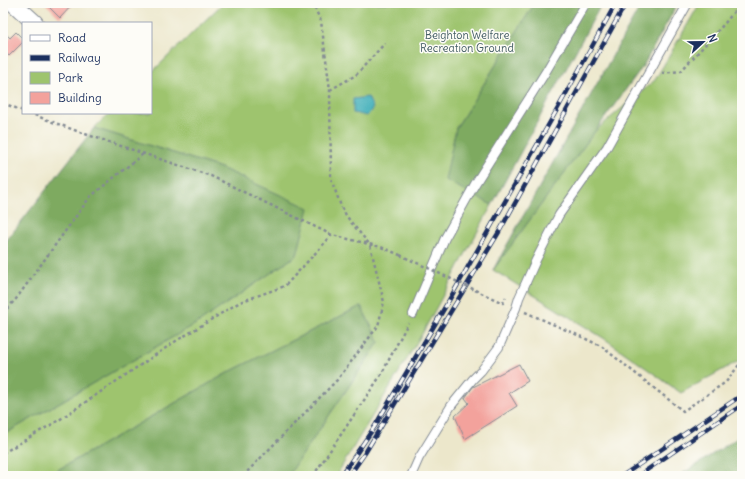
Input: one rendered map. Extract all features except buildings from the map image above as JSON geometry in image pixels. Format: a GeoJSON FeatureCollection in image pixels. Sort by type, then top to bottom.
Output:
{"type":"FeatureCollection","features":[{"type":"Feature","properties":{"kind":"street"},"geometry":{"type":"LineString","coordinates":[[13,3],[34,22]]}},
{"type":"Feature","properties":{"kind":"lane"},"geometry":{"type":"LineString","coordinates":[[413,314],[445,238],[475,184],[545,73],[586,3]]}},
{"type":"Feature","properties":{"kind":"lane"},"geometry":{"type":"LineString","coordinates":[[411,476],[419,458],[451,406],[499,347],[536,260],[559,215],[607,147],[688,3]]}},
{"type":"Feature","properties":{"kind":"path"},"geometry":{"type":"LineString","coordinates":[[243,476],[338,379],[378,326],[384,302],[370,245],[342,209],[331,179],[330,90],[321,21],[312,3]]}},
{"type":"Feature","properties":{"kind":"path"},"geometry":{"type":"LineString","coordinates":[[648,75],[681,72],[741,3]]}},
{"type":"Feature","properties":{"kind":"path"},"geometry":{"type":"LineString","coordinates":[[330,90],[356,75],[385,43]]}},
{"type":"Feature","properties":{"kind":"path"},"geometry":{"type":"LineString","coordinates":[[3,103],[22,111]]}},
{"type":"Feature","properties":{"kind":"path"},"geometry":{"type":"LineString","coordinates":[[32,114],[82,133],[211,176],[332,235],[381,247],[503,303],[508,292]]}},
{"type":"Feature","properties":{"kind":"path"},"geometry":{"type":"LineString","coordinates":[[3,314],[16,299],[90,197],[144,154]]}},
{"type":"Feature","properties":{"kind":"path"},"geometry":{"type":"LineString","coordinates":[[3,453],[59,420],[176,341],[240,302],[284,286],[332,235]]}},
{"type":"Feature","properties":{"kind":"path"},"geometry":{"type":"LineString","coordinates":[[516,308],[601,346],[683,411],[726,382],[742,364]]}},
{"type":"Feature","properties":{"kind":"path"},"geometry":{"type":"LineString","coordinates":[[313,476],[380,375],[413,314]]}},
{"type":"Feature","properties":{"kind":"green space","name":"Beighton Welfare Recreation Ground"},"geometry":{"type":"Polygon","coordinates":[[[223,3],[535,3],[456,128],[446,180],[492,205],[422,334],[336,476],[288,476],[379,342],[361,306],[231,371],[47,476],[3,476],[3,435],[201,321],[297,255],[308,208],[221,168],[94,128],[109,114],[152,114],[152,72],[223,3]]]}},
{"type":"Feature","properties":{"kind":"green space"},"geometry":{"type":"Polygon","coordinates":[[[535,3],[602,3],[492,205],[445,180],[456,128],[535,3]]]}},
{"type":"Feature","properties":{"kind":"green space"},"geometry":{"type":"Polygon","coordinates":[[[642,3],[678,3],[643,66],[493,270],[642,3]]]}},
{"type":"Feature","properties":{"kind":"green space"},"geometry":{"type":"Polygon","coordinates":[[[700,3],[742,3],[742,359],[681,393],[605,339],[493,270],[595,131],[655,80],[700,3]]]}},
{"type":"Feature","properties":{"kind":"green space"},"geometry":{"type":"Polygon","coordinates":[[[94,128],[221,168],[309,208],[297,255],[201,321],[3,435],[3,245],[94,128]]]}},
{"type":"Feature","properties":{"kind":"green space"},"geometry":{"type":"Polygon","coordinates":[[[361,306],[379,342],[288,476],[47,476],[231,371],[361,306]]]}},
{"type":"Feature","properties":{"kind":"green space"},"geometry":{"type":"Polygon","coordinates":[[[742,435],[742,476],[679,476],[742,435]]]}},
{"type":"Feature","properties":{"kind":"water"},"geometry":{"type":"Polygon","coordinates":[[[368,97],[373,108],[367,116],[353,113],[353,99],[368,97]]]}},
{"type":"Feature","properties":{"kind":"railway"},"geometry":{"type":"LineString","coordinates":[[341,476],[375,426],[448,302],[616,3]]}},
{"type":"Feature","properties":{"kind":"railway"},"geometry":{"type":"LineString","coordinates":[[349,476],[365,453],[499,232],[626,3]]}},
{"type":"Feature","properties":{"kind":"railway"},"geometry":{"type":"LineString","coordinates":[[622,476],[742,395]]}},
{"type":"Feature","properties":{"kind":"railway"},"geometry":{"type":"LineString","coordinates":[[638,476],[742,405]]}}]}
